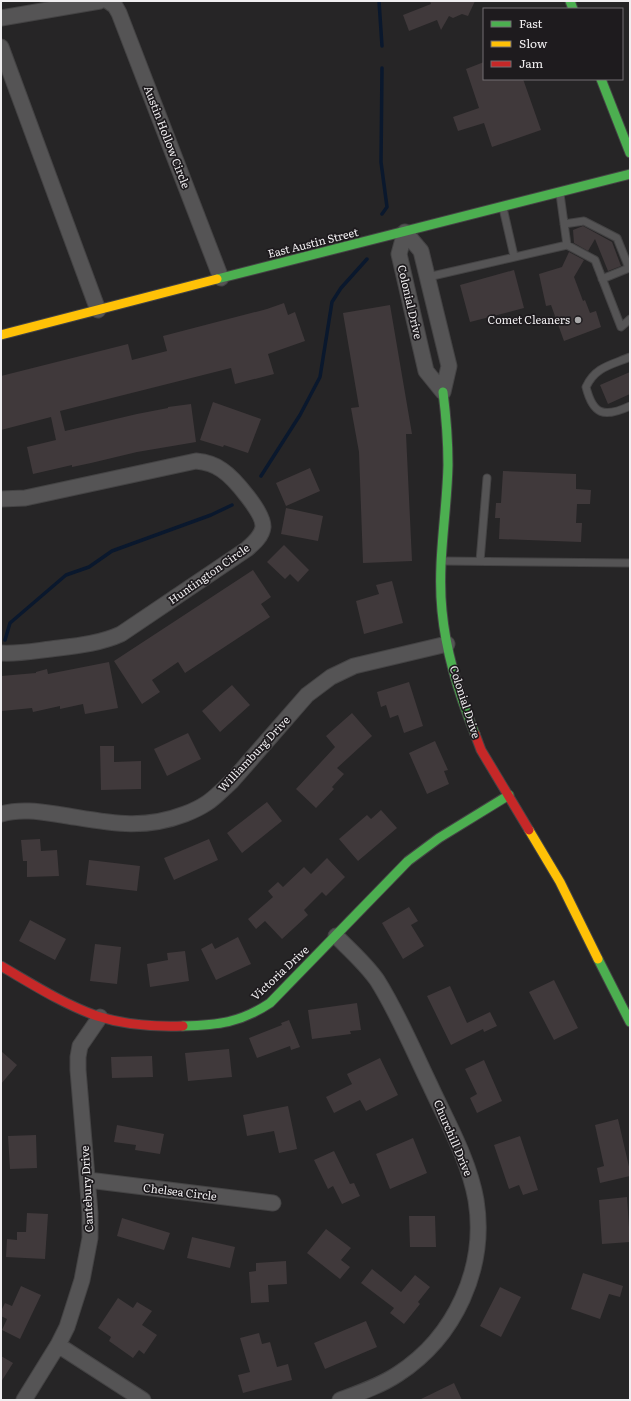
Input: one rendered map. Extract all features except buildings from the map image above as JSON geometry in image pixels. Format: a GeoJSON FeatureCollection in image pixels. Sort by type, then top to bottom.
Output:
{"type":"FeatureCollection","features":[{"type":"Feature","properties":{"kind":"street"},"geometry":{"type":"LineString","coordinates":[[1,18],[100,1]]}},
{"type":"Feature","properties":{"kind":"street","name":"Austin Hollow Circle"},"geometry":{"type":"LineString","coordinates":[[108,1],[115,6],[119,13],[221,278]]}},
{"type":"Feature","properties":{"kind":"street"},"geometry":{"type":"LineString","coordinates":[[1,48],[98,310]]}},
{"type":"Feature","properties":{"kind":"street"},"geometry":{"type":"LineString","coordinates":[[601,80],[630,153]]}},
{"type":"Feature","properties":{"kind":"street","name":"East Austin Street"},"geometry":{"type":"LineString","coordinates":[[1,335],[630,174]]}},
{"type":"Feature","properties":{"kind":"street","name":"Colonial Drive"},"geometry":{"type":"LineString","coordinates":[[405,232],[422,251],[449,366],[444,392],[447,424],[448,465],[441,561],[442,610],[447,644],[459,689],[473,732],[487,759],[570,900],[630,1022]]}},
{"type":"Feature","properties":{"kind":"street","name":"Colonial Drive"},"geometry":{"type":"LineString","coordinates":[[405,232],[399,254],[426,372],[444,392]]}},
{"type":"Feature","properties":{"kind":"street","name":"Huntington Circle"},"geometry":{"type":"LineString","coordinates":[[1,499],[25,498],[196,461],[207,462],[223,470],[233,480],[259,512],[264,526],[262,533],[256,541],[247,548],[121,634],[110,639],[87,645],[23,653],[1,653]]}},
{"type":"Feature","properties":{"kind":"street","name":"Williamburg Drive"},"geometry":{"type":"LineString","coordinates":[[1,814],[21,811],[41,812],[117,824],[135,824],[174,818],[193,811],[207,803],[232,781],[307,695],[331,677],[354,666],[447,644]]}},
{"type":"Feature","properties":{"kind":"street","name":"Victoria Drive"},"geometry":{"type":"LineString","coordinates":[[1,966],[44,991],[100,1017],[138,1025],[160,1027],[219,1025],[239,1020],[256,1013],[270,1003],[336,936],[390,878],[418,853],[439,838],[509,795]]}},
{"type":"Feature","properties":{"kind":"street","name":"Churchill Drive"},"geometry":{"type":"LineString","coordinates":[[336,936],[377,981],[394,1010],[458,1145],[476,1199],[478,1217],[476,1261],[470,1280],[463,1300],[439,1338],[426,1352],[397,1375],[378,1385],[340,1400]]}},
{"type":"Feature","properties":{"kind":"street","name":"Cantebury Drive"},"geometry":{"type":"LineString","coordinates":[[24,1400],[58,1345],[67,1327],[75,1305],[86,1260],[90,1232],[88,1180],[78,1056],[80,1046],[100,1017]]}},
{"type":"Feature","properties":{"kind":"street","name":"Chelsea Circle"},"geometry":{"type":"LineString","coordinates":[[88,1180],[272,1203]]}},
{"type":"Feature","properties":{"kind":"street"},"geometry":{"type":"LineString","coordinates":[[58,1345],[143,1400]]}},
{"type":"Feature","properties":{"kind":"lane"},"geometry":{"type":"LineString","coordinates":[[560,192],[567,245]]}},
{"type":"Feature","properties":{"kind":"lane"},"geometry":{"type":"LineString","coordinates":[[503,207],[514,256]]}},
{"type":"Feature","properties":{"kind":"lane"},"geometry":{"type":"LineString","coordinates":[[564,224],[584,221],[617,238],[630,269],[602,279]]}},
{"type":"Feature","properties":{"kind":"lane"},"geometry":{"type":"LineString","coordinates":[[428,277],[567,245],[595,260],[621,327],[630,319]]}},
{"type":"Feature","properties":{"kind":"lane"},"geometry":{"type":"LineString","coordinates":[[630,357],[603,368],[591,376],[586,387],[589,399],[596,410],[606,413],[617,412],[630,406]]}},
{"type":"Feature","properties":{"kind":"lane"},"geometry":{"type":"LineString","coordinates":[[480,561],[487,478]]}},
{"type":"Feature","properties":{"kind":"lane"},"geometry":{"type":"LineString","coordinates":[[441,561],[630,563]]}},
{"type":"Feature","properties":{"kind":"waterway"},"geometry":{"type":"LineString","coordinates":[[379,1],[382,46]]}},
{"type":"Feature","properties":{"kind":"waterway"},"geometry":{"type":"LineString","coordinates":[[382,68],[381,162],[387,207],[382,214]]}},
{"type":"Feature","properties":{"kind":"waterway"},"geometry":{"type":"LineString","coordinates":[[261,476],[300,415],[320,377],[332,302],[341,288],[367,259]]}},
{"type":"Feature","properties":{"kind":"waterway"},"geometry":{"type":"LineString","coordinates":[[5,640],[10,623],[66,575],[89,567],[112,551],[211,515],[232,505]]}},
{"type":"Feature","properties":{"kind":"traffic: fast"},"geometry":{"type":"LineString","coordinates":[[570,1],[573,8]]}},
{"type":"Feature","properties":{"kind":"traffic: fast"},"geometry":{"type":"LineString","coordinates":[[601,80],[630,153]]}},
{"type":"Feature","properties":{"kind":"traffic: fast"},"geometry":{"type":"LineString","coordinates":[[217,279],[630,174]]}},
{"type":"Feature","properties":{"kind":"traffic: fast"},"geometry":{"type":"LineString","coordinates":[[443,392],[447,428],[448,465],[441,556],[442,611],[454,674],[475,734]]}},
{"type":"Feature","properties":{"kind":"traffic: fast"},"geometry":{"type":"LineString","coordinates":[[183,1026],[228,1022],[249,1015],[270,1003],[408,861],[439,838],[509,795]]}},
{"type":"Feature","properties":{"kind":"traffic: fast"},"geometry":{"type":"LineString","coordinates":[[598,959],[630,1022]]}},
{"type":"Feature","properties":{"kind":"traffic: slow"},"geometry":{"type":"LineString","coordinates":[[1,335],[217,279]]}},
{"type":"Feature","properties":{"kind":"traffic: slow"},"geometry":{"type":"LineString","coordinates":[[529,830],[560,882],[598,959]]}},
{"type":"Feature","properties":{"kind":"traffic: jam"},"geometry":{"type":"LineString","coordinates":[[475,734],[481,750],[529,830]]}},
{"type":"Feature","properties":{"kind":"traffic: jam"},"geometry":{"type":"LineString","coordinates":[[1,966],[60,1000],[97,1016],[118,1022],[140,1025],[183,1026]]}},
{"type":"Feature","properties":{"kind":"place","name":"Comet Cleaners"},"geometry":{"type":"Point","coordinates":[578,320]}}]}
